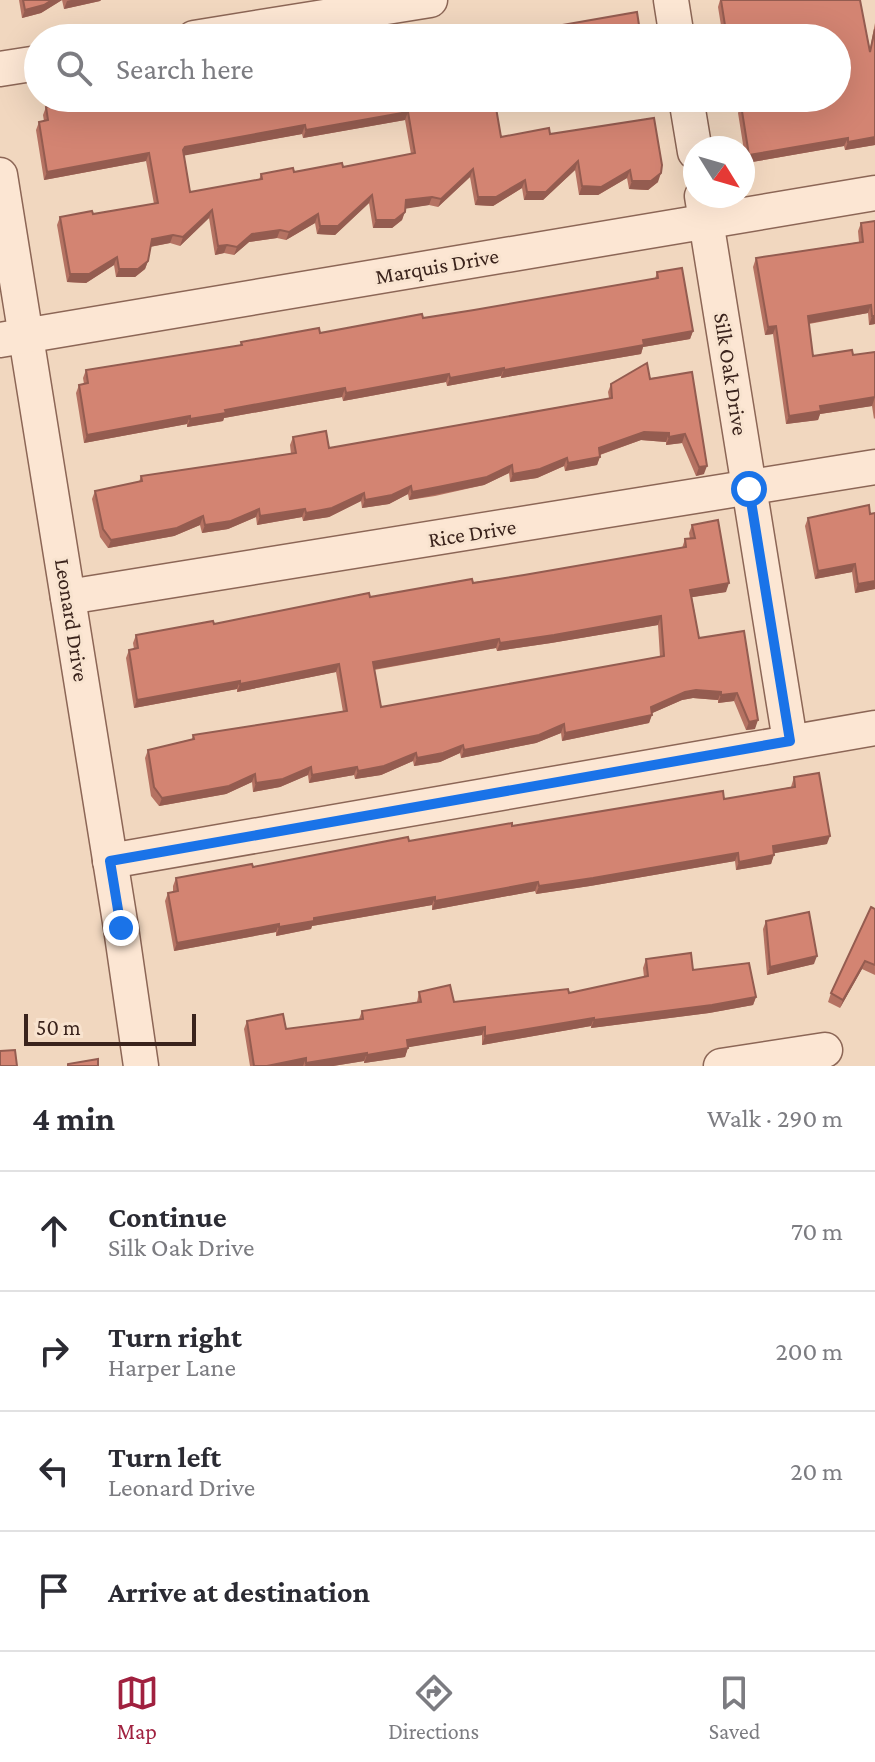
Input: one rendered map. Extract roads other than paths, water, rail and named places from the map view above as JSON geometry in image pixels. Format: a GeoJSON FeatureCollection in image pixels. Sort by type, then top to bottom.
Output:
{"type":"FeatureCollection","features":[{"type":"Feature","properties":{"kind":"street"},"geometry":{"type":"LineString","coordinates":[[281,24],[430,0]]}},
{"type":"Feature","properties":{"kind":"street"},"geometry":{"type":"LineString","coordinates":[[671,0],[675,24]]}},
{"type":"Feature","properties":{"kind":"street"},"geometry":{"type":"LineString","coordinates":[[0,69],[24,65]]}},
{"type":"Feature","properties":{"kind":"street"},"geometry":{"type":"LineString","coordinates":[[688,112],[692,136]]}},
{"type":"Feature","properties":{"kind":"street","name":"Leonard Drive"},"geometry":{"type":"LineString","coordinates":[[0,175],[13,338],[68,597],[141,1066]]}},
{"type":"Feature","properties":{"kind":"street","name":"Marquis Drive"},"geometry":{"type":"LineString","coordinates":[[755,204],[875,193]]}},
{"type":"Feature","properties":{"kind":"street","name":"Marquis Drive"},"geometry":{"type":"LineString","coordinates":[[13,338],[704,208]]}},
{"type":"Feature","properties":{"kind":"street","name":"Silk Oak Drive"},"geometry":{"type":"LineString","coordinates":[[704,208],[790,741]]}},
{"type":"Feature","properties":{"kind":"street","name":"Rice Drive"},"geometry":{"type":"LineString","coordinates":[[68,597],[875,467]]}},
{"type":"Feature","properties":{"kind":"street"},"geometry":{"type":"LineString","coordinates":[[110,861],[875,728]]}},
{"type":"Feature","properties":{"kind":"street"},"geometry":{"type":"LineString","coordinates":[[721,1066],[825,1050]]}}]}
